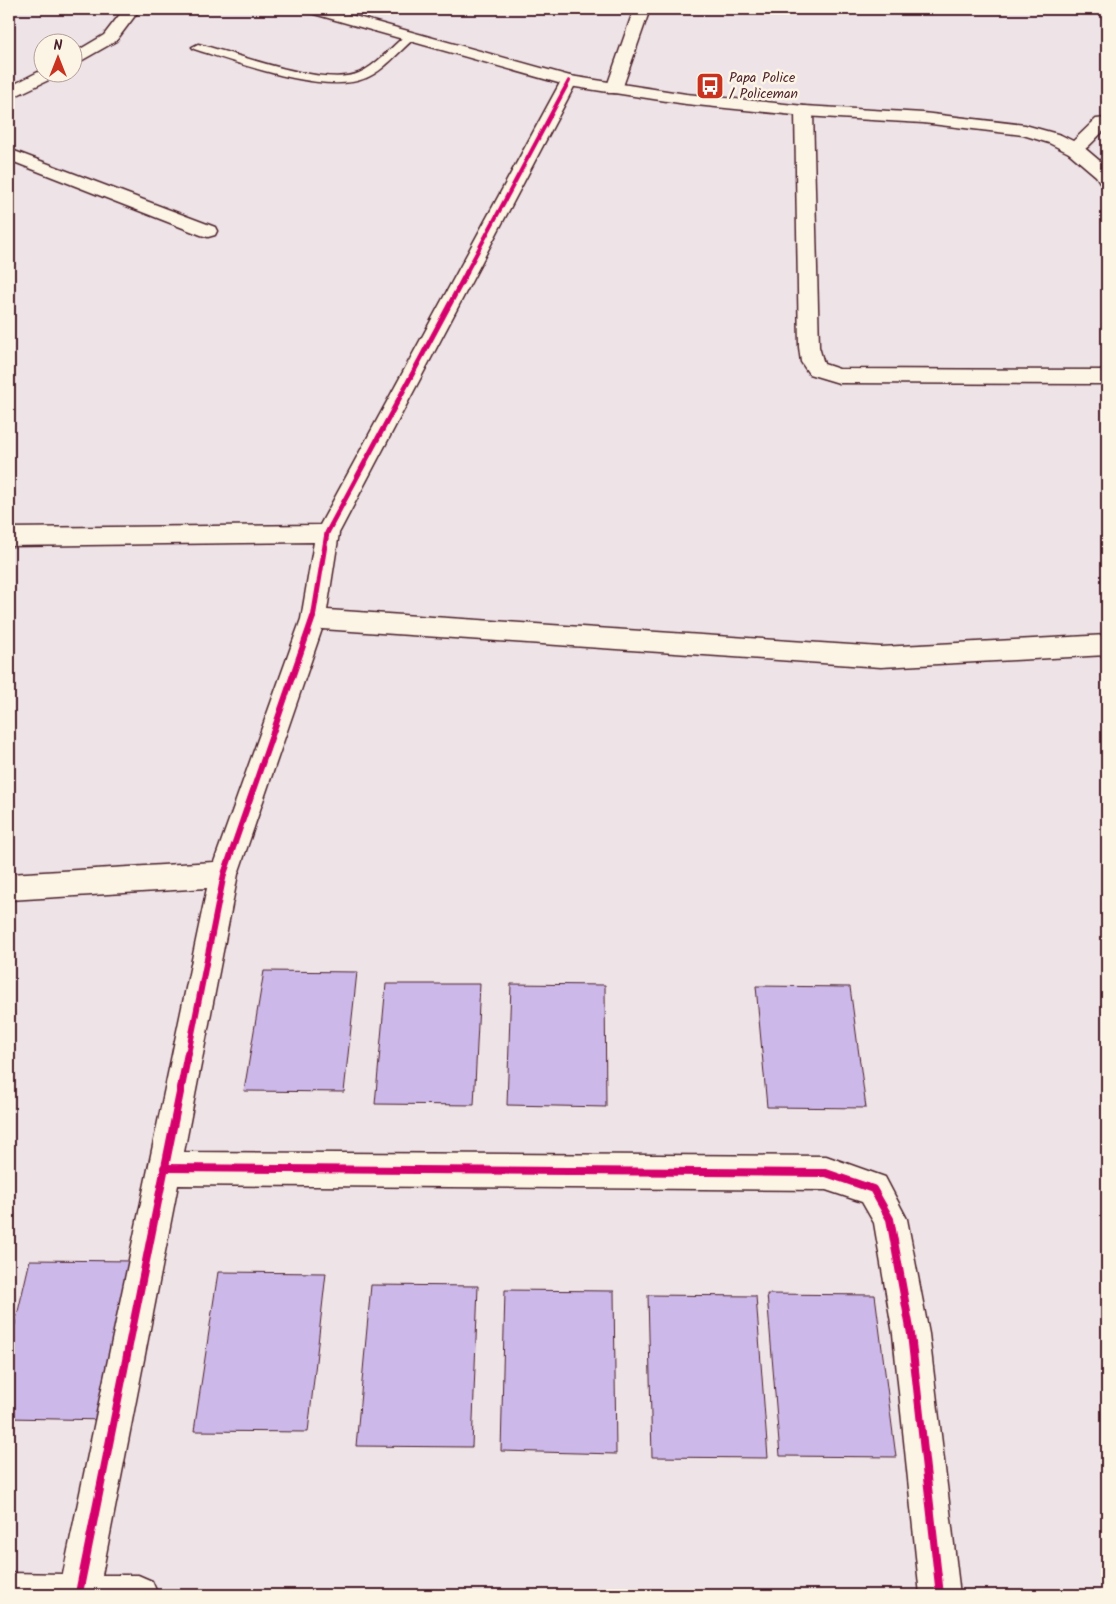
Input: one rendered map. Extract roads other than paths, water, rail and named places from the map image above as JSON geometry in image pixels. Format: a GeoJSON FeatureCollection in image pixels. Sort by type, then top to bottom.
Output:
{"type":"FeatureCollection","features":[{"type":"Feature","properties":{"kind":"street"},"geometry":{"type":"LineString","coordinates":[[82,55],[110,38],[132,9]]}},
{"type":"Feature","properties":{"kind":"street"},"geometry":{"type":"LineString","coordinates":[[313,9],[569,81],[614,89],[686,99],[804,111],[923,118],[1025,130],[1056,139],[1075,149],[1104,173],[1107,180]]}},
{"type":"Feature","properties":{"kind":"street"},"geometry":{"type":"LineString","coordinates":[[614,89],[642,9]]}},
{"type":"Feature","properties":{"kind":"street"},"geometry":{"type":"LineString","coordinates":[[79,1593],[224,874],[313,619],[327,533],[569,81]]}},
{"type":"Feature","properties":{"kind":"street"},"geometry":{"type":"LineString","coordinates":[[9,94],[32,82]]}},
{"type":"Feature","properties":{"kind":"street"},"geometry":{"type":"LineString","coordinates":[[804,111],[809,347],[811,364],[817,371],[839,376],[1107,377]]}},
{"type":"Feature","properties":{"kind":"street"},"geometry":{"type":"LineString","coordinates":[[1075,149],[1105,118]]}},
{"type":"Feature","properties":{"kind":"street"},"geometry":{"type":"LineString","coordinates":[[9,154],[208,231]]}},
{"type":"Feature","properties":{"kind":"street"},"geometry":{"type":"LineString","coordinates":[[9,537],[327,533]]}},
{"type":"Feature","properties":{"kind":"street"},"geometry":{"type":"LineString","coordinates":[[313,619],[881,657],[1107,645]]}},
{"type":"Feature","properties":{"kind":"street"},"geometry":{"type":"LineString","coordinates":[[9,888],[224,874]]}},
{"type":"Feature","properties":{"kind":"street"},"geometry":{"type":"LineString","coordinates":[[164,1168],[826,1173],[874,1188],[890,1219],[911,1334],[940,1595]]}},
{"type":"Feature","properties":{"kind":"street"},"geometry":{"type":"LineString","coordinates":[[9,1593],[138,1595]]}},
{"type":"Feature","properties":{"kind":"lane"},"geometry":{"type":"LineString","coordinates":[[198,47],[314,79],[343,81],[363,76],[410,37]]}},
{"type":"Feature","properties":{"kind":"place","name":"Papa Police / Policeman"},"geometry":{"type":"Point","coordinates":[710,86]}}]}
